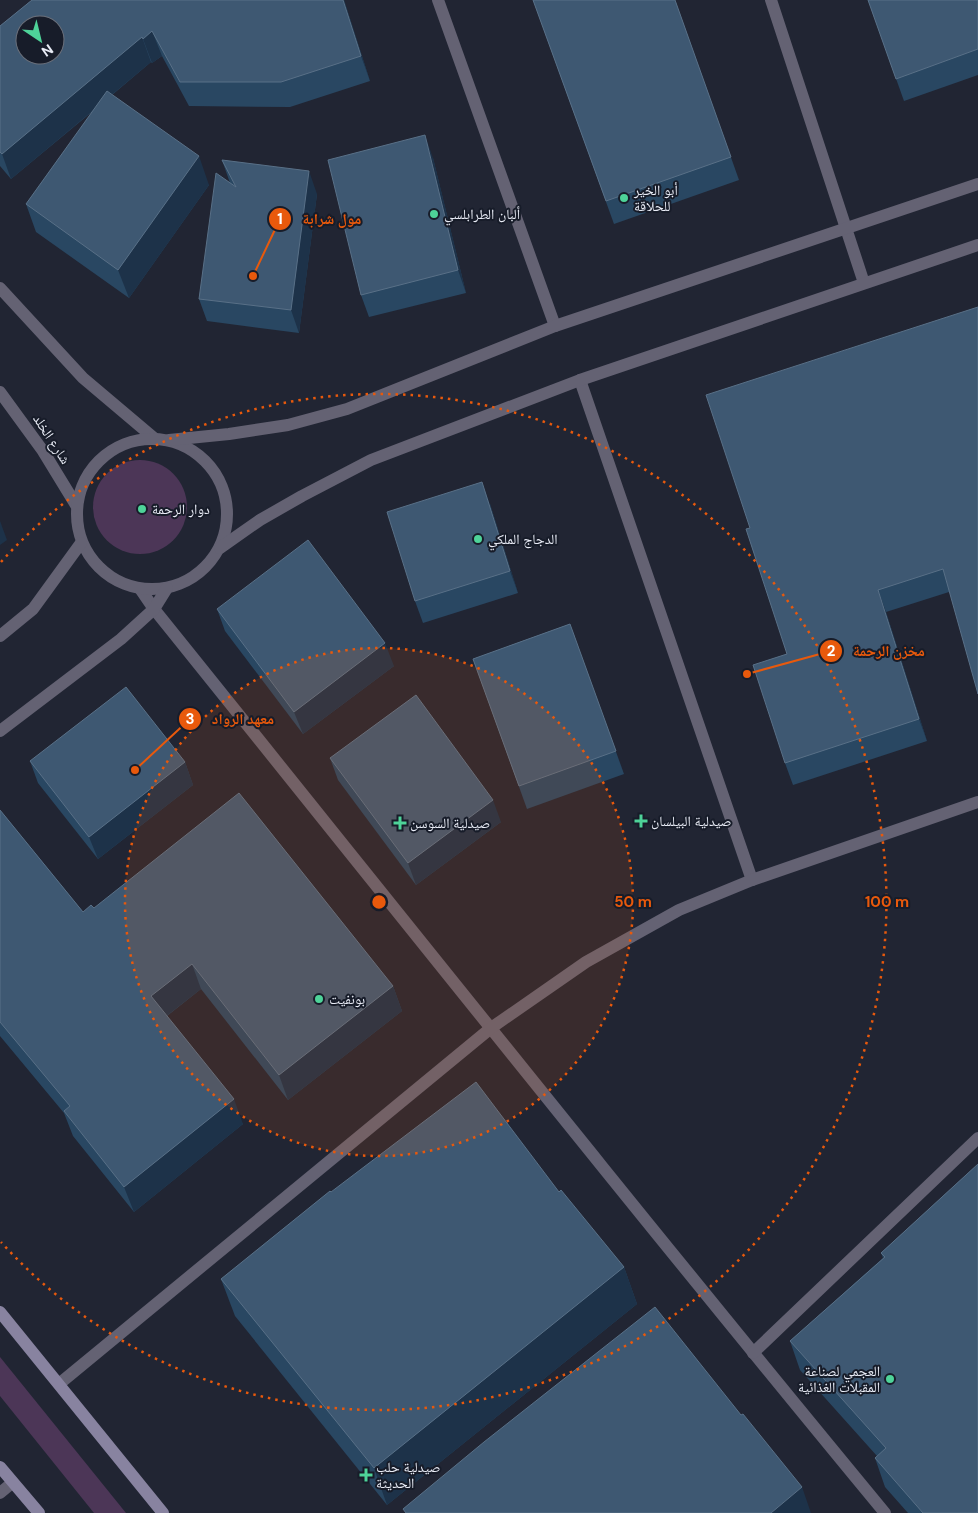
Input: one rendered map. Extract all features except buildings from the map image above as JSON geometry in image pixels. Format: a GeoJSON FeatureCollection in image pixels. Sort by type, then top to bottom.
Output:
{"type":"FeatureCollection","features":[{"type":"Feature","properties":{"kind":"main road"},"geometry":{"type":"LineString","coordinates":[[0,1312],[163,1513]]}},
{"type":"Feature","properties":{"kind":"main road"},"geometry":{"type":"LineString","coordinates":[[0,1467],[39,1513]]}},
{"type":"Feature","properties":{"kind":"street"},"geometry":{"type":"LineString","coordinates":[[438,0],[555,326]]}},
{"type":"Feature","properties":{"kind":"street"},"geometry":{"type":"LineString","coordinates":[[771,0],[864,283]]}},
{"type":"Feature","properties":{"kind":"street"},"geometry":{"type":"LineString","coordinates":[[169,440],[229,434],[288,425],[347,409],[555,326],[978,184]]}},
{"type":"Feature","properties":{"kind":"street"},"geometry":{"type":"LineString","coordinates":[[220,548],[260,520],[371,460],[580,380],[978,245]]}},
{"type":"Feature","properties":{"kind":"street"},"geometry":{"type":"LineString","coordinates":[[0,288],[83,378],[154,438]]}},
{"type":"Feature","properties":{"kind":"street"},"geometry":{"type":"LineString","coordinates":[[580,380],[752,880]]}},
{"type":"Feature","properties":{"kind":"street","name":"شارع الخلد"},"geometry":{"type":"LineString","coordinates":[[0,392],[38,444],[76,504]]}},
{"type":"Feature","properties":{"kind":"street"},"geometry":{"type":"LineString","coordinates":[[154,438],[169,440],[190,448],[208,462],[221,481],[227,504],[227,526],[220,548],[207,567],[188,580],[167,588],[141,590],[116,581],[95,564],[81,542],[76,524],[76,504],[84,478],[102,457],[126,442],[154,438]]}},
{"type":"Feature","properties":{"kind":"street"},"geometry":{"type":"LineString","coordinates":[[0,636],[33,609],[81,542]]}},
{"type":"Feature","properties":{"kind":"street"},"geometry":{"type":"LineString","coordinates":[[0,731],[121,639],[154,609],[167,588]]}},
{"type":"Feature","properties":{"kind":"street"},"geometry":{"type":"LineString","coordinates":[[141,590],[154,609],[491,1028],[753,1353],[885,1513]]}},
{"type":"Feature","properties":{"kind":"street"},"geometry":{"type":"LineString","coordinates":[[59,1384],[491,1028],[586,962],[679,910],[752,880],[978,802]]}},
{"type":"Feature","properties":{"kind":"street"},"geometry":{"type":"LineString","coordinates":[[753,1353],[978,1138]]}},
{"type":"Feature","properties":{"kind":"street"},"geometry":{"type":"LineString","coordinates":[[0,1493],[12,1483]]}},
{"type":"Feature","properties":{"kind":"shaded area"},"geometry":{"type":"Polygon","coordinates":[[[140,460],[158,463],[173,474],[184,489],[187,507],[184,525],[173,540],[158,551],[140,554],[122,551],[107,540],[96,525],[93,507],[96,489],[107,474],[122,463],[140,460]]]}},
{"type":"Feature","properties":{"kind":"shaded area"},"geometry":{"type":"Polygon","coordinates":[[[0,1357],[126,1513],[94,1513],[0,1396],[0,1357]]]}},
{"type":"Feature","properties":{"kind":"place","name":"أبو الخير للحلاقة"},"geometry":{"type":"Point","coordinates":[624,198]}},
{"type":"Feature","properties":{"kind":"place","name":"ألبان الطرابلسي"},"geometry":{"type":"Point","coordinates":[434,214]}},
{"type":"Feature","properties":{"kind":"place","name":"مول شرابة"},"geometry":{"type":"Point","coordinates":[253,276]}},
{"type":"Feature","properties":{"kind":"place","name":"دوار الرحمة"},"geometry":{"type":"Point","coordinates":[142,509]}},
{"type":"Feature","properties":{"kind":"place","name":"الدجاج الملكي"},"geometry":{"type":"Point","coordinates":[478,539]}},
{"type":"Feature","properties":{"kind":"place","name":"مخزن الرحمة"},"geometry":{"type":"Point","coordinates":[747,674]}},
{"type":"Feature","properties":{"kind":"place","name":"معهد الرواد"},"geometry":{"type":"Point","coordinates":[135,770]}},
{"type":"Feature","properties":{"kind":"place","name":"صيدلية البيلسان"},"geometry":{"type":"Point","coordinates":[641,821]}},
{"type":"Feature","properties":{"kind":"place","name":"صيدلية السوسن"},"geometry":{"type":"Point","coordinates":[400,823]}},
{"type":"Feature","properties":{"kind":"place","name":"بونفيت"},"geometry":{"type":"Point","coordinates":[319,999]}},
{"type":"Feature","properties":{"kind":"place","name":"العجمي لصناعة المقبلات الغذائية"},"geometry":{"type":"Point","coordinates":[890,1379]}},
{"type":"Feature","properties":{"kind":"place","name":"صيدلية حلب الحديثة"},"geometry":{"type":"Point","coordinates":[366,1475]}}]}
